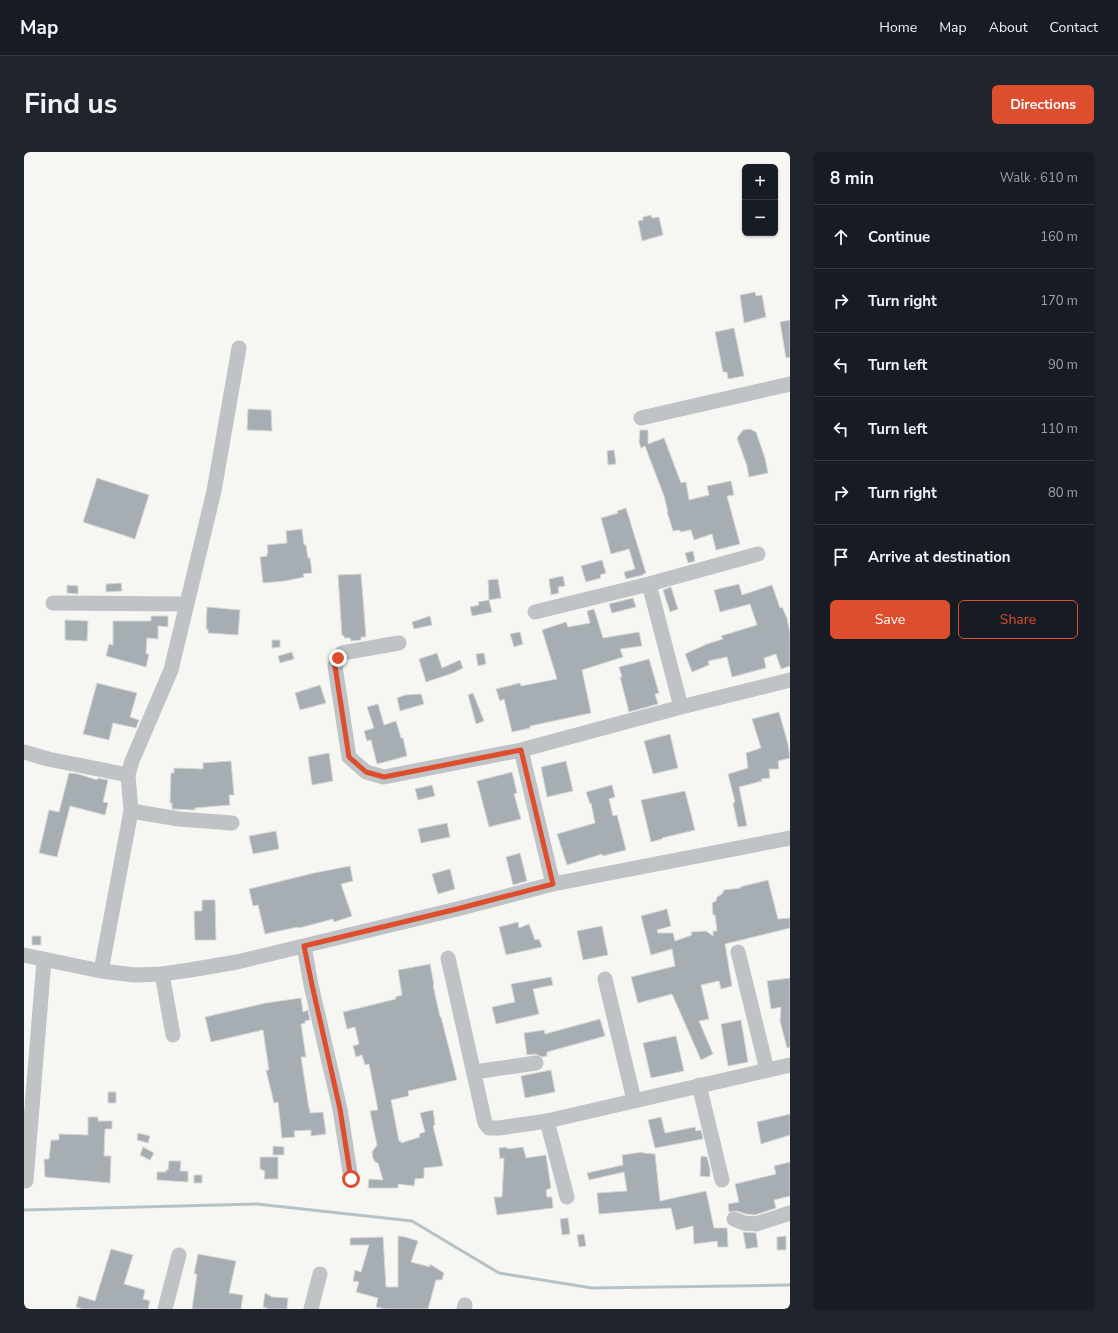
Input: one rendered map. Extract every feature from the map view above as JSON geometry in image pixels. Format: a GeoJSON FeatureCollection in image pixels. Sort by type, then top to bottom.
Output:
{"type":"FeatureCollection","features":[{"type":"Feature","properties":{"kind":"street"},"geometry":{"type":"LineString","coordinates":[[101,971],[131,811],[128,775],[134,755],[171,670],[214,491],[239,348]]}},
{"type":"Feature","properties":{"kind":"street"},"geometry":{"type":"LineString","coordinates":[[641,418],[790,384]]}},
{"type":"Feature","properties":{"kind":"street"},"geometry":{"type":"LineString","coordinates":[[535,612],[649,584],[758,554]]}},
{"type":"Feature","properties":{"kind":"street"},"geometry":{"type":"LineString","coordinates":[[649,584],[681,707]]}},
{"type":"Feature","properties":{"kind":"street"},"geometry":{"type":"LineString","coordinates":[[53,603],[187,604]]}},
{"type":"Feature","properties":{"kind":"street"},"geometry":{"type":"LineString","coordinates":[[399,643],[342,653],[335,666],[349,757],[366,772],[384,777],[521,750],[681,707],[790,680]]}},
{"type":"Feature","properties":{"kind":"street"},"geometry":{"type":"LineString","coordinates":[[521,750],[553,884]]}},
{"type":"Feature","properties":{"kind":"street"},"geometry":{"type":"LineString","coordinates":[[24,752],[48,759],[128,775]]}},
{"type":"Feature","properties":{"kind":"street"},"geometry":{"type":"LineString","coordinates":[[131,811],[179,819],[232,823]]}},
{"type":"Feature","properties":{"kind":"street"},"geometry":{"type":"LineString","coordinates":[[24,955],[101,971],[135,975],[162,974],[237,962],[457,909],[553,884],[790,838]]}},
{"type":"Feature","properties":{"kind":"street"},"geometry":{"type":"LineString","coordinates":[[304,946],[340,1109],[351,1179]]}},
{"type":"Feature","properties":{"kind":"street"},"geometry":{"type":"LineString","coordinates":[[738,952],[767,1070]]}},
{"type":"Feature","properties":{"kind":"street"},"geometry":{"type":"LineString","coordinates":[[448,958],[485,1123],[489,1128],[547,1121],[790,1065]]}},
{"type":"Feature","properties":{"kind":"street"},"geometry":{"type":"LineString","coordinates":[[26,1181],[26,1150],[44,960]]}},
{"type":"Feature","properties":{"kind":"street"},"geometry":{"type":"LineString","coordinates":[[162,974],[173,1035]]}},
{"type":"Feature","properties":{"kind":"street"},"geometry":{"type":"LineString","coordinates":[[605,979],[634,1100]]}},
{"type":"Feature","properties":{"kind":"street"},"geometry":{"type":"LineString","coordinates":[[474,1072],[536,1063]]}},
{"type":"Feature","properties":{"kind":"street"},"geometry":{"type":"LineString","coordinates":[[699,1086],[722,1180]]}},
{"type":"Feature","properties":{"kind":"street"},"geometry":{"type":"LineString","coordinates":[[547,1121],[567,1197]]}},
{"type":"Feature","properties":{"kind":"street"},"geometry":{"type":"LineString","coordinates":[[734,1219],[744,1223],[756,1224],[790,1213]]}},
{"type":"Feature","properties":{"kind":"street"},"geometry":{"type":"LineString","coordinates":[[165,1309],[179,1255]]}},
{"type":"Feature","properties":{"kind":"street"},"geometry":{"type":"LineString","coordinates":[[311,1309],[320,1274]]}},
{"type":"Feature","properties":{"kind":"building"},"geometry":{"type":"Polygon","coordinates":[[[651,215],[652,218],[659,217],[663,235],[642,241],[638,221],[643,220],[643,217],[651,215]]]}},
{"type":"Feature","properties":{"kind":"building"},"geometry":{"type":"Polygon","coordinates":[[[755,292],[756,296],[762,295],[766,317],[744,323],[740,295],[755,292]]]}},
{"type":"Feature","properties":{"kind":"building"},"geometry":{"type":"Polygon","coordinates":[[[790,320],[790,357],[786,358],[780,322],[790,320]]]}},
{"type":"Feature","properties":{"kind":"building"},"geometry":{"type":"Polygon","coordinates":[[[734,328],[744,376],[728,379],[727,372],[723,372],[715,332],[734,328]]]}},
{"type":"Feature","properties":{"kind":"building"},"geometry":{"type":"Polygon","coordinates":[[[248,409],[271,410],[272,431],[247,430],[248,409]]]}},
{"type":"Feature","properties":{"kind":"building"},"geometry":{"type":"Polygon","coordinates":[[[750,429],[756,432],[765,458],[768,473],[749,477],[747,466],[737,438],[743,430],[750,429]]]}},
{"type":"Feature","properties":{"kind":"building"},"geometry":{"type":"Polygon","coordinates":[[[640,430],[648,430],[648,444],[664,438],[681,483],[686,482],[689,500],[709,495],[707,486],[731,481],[734,495],[727,496],[740,544],[716,550],[712,534],[694,540],[691,530],[680,532],[680,530],[673,531],[664,496],[645,446],[641,448],[639,442],[640,430]]]}},
{"type":"Feature","properties":{"kind":"building"},"geometry":{"type":"Polygon","coordinates":[[[614,450],[616,464],[608,465],[607,451],[614,450]]]}},
{"type":"Feature","properties":{"kind":"building"},"geometry":{"type":"Polygon","coordinates":[[[97,478],[149,495],[135,539],[83,522],[97,478]]]}},
{"type":"Feature","properties":{"kind":"building"},"geometry":{"type":"Polygon","coordinates":[[[626,508],[646,573],[626,579],[624,572],[635,569],[629,549],[611,554],[601,518],[618,513],[617,511],[626,508]]]}},
{"type":"Feature","properties":{"kind":"building"},"geometry":{"type":"Polygon","coordinates":[[[302,529],[304,545],[306,545],[308,558],[310,558],[312,573],[303,574],[304,577],[285,581],[263,583],[260,557],[267,556],[267,545],[287,543],[286,531],[302,529]]]}},
{"type":"Feature","properties":{"kind":"building"},"geometry":{"type":"Polygon","coordinates":[[[693,551],[695,561],[688,563],[685,553],[693,551]]]}},
{"type":"Feature","properties":{"kind":"building"},"geometry":{"type":"Polygon","coordinates":[[[602,560],[606,573],[600,575],[601,578],[586,582],[581,566],[602,560]]]}},
{"type":"Feature","properties":{"kind":"building"},"geometry":{"type":"Polygon","coordinates":[[[361,574],[366,637],[361,637],[361,640],[351,641],[350,638],[344,638],[344,635],[342,636],[338,575],[361,574]]]}},
{"type":"Feature","properties":{"kind":"building"},"geometry":{"type":"Polygon","coordinates":[[[563,576],[565,586],[558,587],[559,593],[551,595],[549,579],[563,576]]]}},
{"type":"Feature","properties":{"kind":"building"},"geometry":{"type":"Polygon","coordinates":[[[498,579],[501,598],[489,600],[488,580],[498,579]]]}},
{"type":"Feature","properties":{"kind":"building"},"geometry":{"type":"Polygon","coordinates":[[[121,583],[122,591],[106,592],[106,584],[121,583]]]}},
{"type":"Feature","properties":{"kind":"building"},"geometry":{"type":"Polygon","coordinates":[[[739,584],[742,595],[772,585],[780,608],[782,607],[787,618],[790,633],[790,666],[781,669],[776,654],[764,658],[766,668],[732,677],[727,657],[708,661],[709,665],[692,672],[685,654],[707,644],[723,639],[721,636],[757,625],[750,604],[720,612],[714,590],[739,584]]]}},
{"type":"Feature","properties":{"kind":"building"},"geometry":{"type":"Polygon","coordinates":[[[67,585],[78,586],[78,594],[67,593],[67,585]]]}},
{"type":"Feature","properties":{"kind":"building"},"geometry":{"type":"Polygon","coordinates":[[[671,587],[678,609],[670,612],[663,590],[671,587]]]}},
{"type":"Feature","properties":{"kind":"building"},"geometry":{"type":"Polygon","coordinates":[[[633,598],[636,607],[612,613],[609,604],[633,598]]]}},
{"type":"Feature","properties":{"kind":"building"},"geometry":{"type":"Polygon","coordinates":[[[489,600],[492,612],[472,616],[470,607],[479,605],[478,602],[489,600]]]}},
{"type":"Feature","properties":{"kind":"building"},"geometry":{"type":"Polygon","coordinates":[[[207,607],[240,610],[238,635],[208,633],[208,629],[206,629],[207,607]]]}},
{"type":"Feature","properties":{"kind":"building"},"geometry":{"type":"Polygon","coordinates":[[[594,609],[603,638],[639,632],[642,646],[620,649],[623,657],[582,670],[591,713],[530,726],[530,728],[512,732],[504,699],[500,701],[496,689],[520,683],[521,686],[557,679],[542,630],[566,622],[568,627],[590,623],[587,611],[594,609]]]}},
{"type":"Feature","properties":{"kind":"building"},"geometry":{"type":"Polygon","coordinates":[[[151,616],[168,616],[168,627],[158,626],[158,639],[147,638],[146,654],[149,654],[146,667],[106,656],[109,644],[113,645],[113,621],[151,621],[151,616]]]}},
{"type":"Feature","properties":{"kind":"building"},"geometry":{"type":"Polygon","coordinates":[[[430,616],[432,625],[414,629],[412,622],[430,616]]]}},
{"type":"Feature","properties":{"kind":"building"},"geometry":{"type":"Polygon","coordinates":[[[65,620],[88,621],[87,641],[65,640],[65,620]]]}},
{"type":"Feature","properties":{"kind":"building"},"geometry":{"type":"Polygon","coordinates":[[[520,632],[523,644],[514,647],[510,634],[520,632]]]}},
{"type":"Feature","properties":{"kind":"building"},"geometry":{"type":"Polygon","coordinates":[[[272,640],[280,640],[280,647],[272,648],[272,640]]]}},
{"type":"Feature","properties":{"kind":"building"},"geometry":{"type":"Polygon","coordinates":[[[292,652],[294,659],[280,663],[278,656],[292,652]]]}},
{"type":"Feature","properties":{"kind":"building"},"geometry":{"type":"Polygon","coordinates":[[[437,653],[442,668],[460,660],[463,668],[426,682],[419,659],[437,653]]]}},
{"type":"Feature","properties":{"kind":"building"},"geometry":{"type":"Polygon","coordinates":[[[484,653],[486,664],[478,666],[476,654],[484,653]]]}},
{"type":"Feature","properties":{"kind":"building"},"geometry":{"type":"Polygon","coordinates":[[[649,659],[659,693],[655,694],[658,704],[629,712],[619,667],[649,659]]]}},
{"type":"Feature","properties":{"kind":"building"},"geometry":{"type":"Polygon","coordinates":[[[97,683],[137,693],[130,717],[139,720],[136,728],[113,723],[109,740],[83,734],[97,683]]]}},
{"type":"Feature","properties":{"kind":"building"},"geometry":{"type":"Polygon","coordinates":[[[320,685],[326,703],[300,710],[295,693],[320,685]]]}},
{"type":"Feature","properties":{"kind":"building"},"geometry":{"type":"Polygon","coordinates":[[[473,693],[484,721],[476,724],[468,695],[473,693]]]}},
{"type":"Feature","properties":{"kind":"building"},"geometry":{"type":"Polygon","coordinates":[[[421,694],[424,704],[400,711],[397,698],[405,695],[421,694]]]}},
{"type":"Feature","properties":{"kind":"building"},"geometry":{"type":"Polygon","coordinates":[[[378,704],[384,725],[396,721],[401,738],[403,738],[407,756],[377,764],[371,740],[367,741],[364,731],[374,728],[367,707],[378,704]]]}},
{"type":"Feature","properties":{"kind":"building"},"geometry":{"type":"Polygon","coordinates":[[[779,712],[788,744],[790,758],[778,761],[779,769],[769,769],[770,778],[761,779],[762,781],[739,787],[747,826],[738,827],[733,803],[735,802],[728,774],[748,768],[746,753],[761,748],[752,719],[779,712]]]}},
{"type":"Feature","properties":{"kind":"building"},"geometry":{"type":"Polygon","coordinates":[[[670,734],[678,768],[653,774],[644,741],[670,734]]]}},
{"type":"Feature","properties":{"kind":"building"},"geometry":{"type":"Polygon","coordinates":[[[329,753],[333,781],[312,785],[308,757],[329,753]]]}},
{"type":"Feature","properties":{"kind":"building"},"geometry":{"type":"Polygon","coordinates":[[[231,761],[234,795],[229,795],[230,805],[195,808],[195,810],[172,809],[172,803],[170,803],[171,773],[174,773],[174,768],[203,769],[203,763],[231,761]]]}},
{"type":"Feature","properties":{"kind":"building"},"geometry":{"type":"Polygon","coordinates":[[[566,761],[573,791],[547,797],[541,767],[566,761]]]}},
{"type":"Feature","properties":{"kind":"building"},"geometry":{"type":"Polygon","coordinates":[[[512,772],[517,793],[514,794],[521,819],[489,827],[477,781],[512,772]]]}},
{"type":"Feature","properties":{"kind":"building"},"geometry":{"type":"Polygon","coordinates":[[[69,773],[78,774],[97,780],[98,778],[108,780],[103,802],[108,803],[105,815],[70,806],[57,857],[39,853],[49,810],[59,812],[69,773]]]}},
{"type":"Feature","properties":{"kind":"building"},"geometry":{"type":"Polygon","coordinates":[[[432,785],[435,796],[418,800],[415,789],[432,785]]]}},
{"type":"Feature","properties":{"kind":"building"},"geometry":{"type":"Polygon","coordinates":[[[612,785],[615,797],[609,799],[613,816],[617,815],[626,850],[603,856],[602,854],[567,865],[557,834],[595,823],[591,803],[590,804],[586,792],[612,785]]]}},
{"type":"Feature","properties":{"kind":"building"},"geometry":{"type":"Polygon","coordinates":[[[685,791],[695,830],[651,842],[641,800],[685,791]]]}},
{"type":"Feature","properties":{"kind":"building"},"geometry":{"type":"Polygon","coordinates":[[[447,823],[450,837],[421,843],[418,829],[447,823]]]}},
{"type":"Feature","properties":{"kind":"building"},"geometry":{"type":"Polygon","coordinates":[[[276,831],[279,849],[253,854],[249,836],[276,831]]]}},
{"type":"Feature","properties":{"kind":"building"},"geometry":{"type":"Polygon","coordinates":[[[520,853],[527,881],[513,885],[506,857],[520,853]]]}},
{"type":"Feature","properties":{"kind":"building"},"geometry":{"type":"Polygon","coordinates":[[[350,866],[353,881],[341,884],[352,916],[334,922],[333,919],[299,928],[265,934],[258,905],[253,906],[249,889],[350,866]]]}},
{"type":"Feature","properties":{"kind":"building"},"geometry":{"type":"Polygon","coordinates":[[[450,869],[455,889],[438,894],[432,874],[450,869]]]}},
{"type":"Feature","properties":{"kind":"building"},"geometry":{"type":"Polygon","coordinates":[[[768,880],[778,919],[790,918],[790,928],[725,944],[732,986],[721,989],[719,981],[701,985],[709,1019],[699,1021],[713,1054],[701,1060],[672,994],[638,1003],[631,977],[675,966],[672,949],[651,955],[641,916],[667,909],[671,926],[657,930],[658,933],[673,933],[675,941],[692,935],[691,932],[706,931],[713,936],[713,931],[717,931],[712,903],[716,901],[717,897],[722,894],[724,890],[741,888],[740,887],[768,880]]]}},
{"type":"Feature","properties":{"kind":"building"},"geometry":{"type":"Polygon","coordinates":[[[202,900],[215,900],[216,940],[195,940],[194,911],[202,911],[202,900]]]}},
{"type":"Feature","properties":{"kind":"building"},"geometry":{"type":"Polygon","coordinates":[[[518,922],[519,928],[529,924],[535,940],[539,939],[542,947],[506,955],[499,927],[518,922]]]}},
{"type":"Feature","properties":{"kind":"building"},"geometry":{"type":"Polygon","coordinates":[[[602,926],[608,955],[583,960],[577,931],[602,926]]]}},
{"type":"Feature","properties":{"kind":"building"},"geometry":{"type":"Polygon","coordinates":[[[32,936],[41,936],[41,945],[32,945],[32,936]]]}},
{"type":"Feature","properties":{"kind":"building"},"geometry":{"type":"Polygon","coordinates":[[[430,964],[440,1017],[457,1080],[408,1091],[409,1096],[391,1100],[399,1141],[401,1141],[401,1143],[420,1137],[419,1134],[425,1132],[420,1113],[433,1110],[435,1125],[433,1126],[443,1166],[424,1168],[424,1178],[415,1179],[414,1186],[398,1184],[398,1188],[368,1188],[369,1179],[383,1180],[378,1163],[375,1162],[372,1152],[377,1145],[370,1111],[378,1110],[369,1064],[365,1065],[362,1055],[356,1057],[353,1046],[359,1044],[355,1027],[347,1029],[343,1012],[396,999],[395,997],[402,995],[398,970],[430,964]]]}},
{"type":"Feature","properties":{"kind":"building"},"geometry":{"type":"Polygon","coordinates":[[[551,977],[553,985],[533,989],[539,1014],[496,1024],[492,1007],[515,1002],[511,984],[551,977]]]}},
{"type":"Feature","properties":{"kind":"building"},"geometry":{"type":"Polygon","coordinates":[[[790,978],[790,1047],[787,1048],[780,1021],[781,1007],[771,1009],[767,981],[790,978]]]}},
{"type":"Feature","properties":{"kind":"building"},"geometry":{"type":"Polygon","coordinates":[[[301,998],[303,1012],[308,1010],[310,1020],[301,1024],[306,1057],[301,1057],[309,1109],[310,1113],[323,1112],[326,1134],[311,1136],[311,1130],[294,1131],[295,1137],[282,1138],[278,1102],[274,1103],[266,1070],[269,1070],[263,1030],[211,1042],[205,1017],[266,1003],[301,998]]]}},
{"type":"Feature","properties":{"kind":"building"},"geometry":{"type":"Polygon","coordinates":[[[600,1019],[605,1036],[547,1052],[547,1056],[542,1057],[535,1054],[527,1055],[524,1033],[544,1030],[545,1034],[600,1019]]]}},
{"type":"Feature","properties":{"kind":"building"},"geometry":{"type":"Polygon","coordinates":[[[741,1020],[748,1062],[728,1066],[721,1024],[741,1020]]]}},
{"type":"Feature","properties":{"kind":"building"},"geometry":{"type":"Polygon","coordinates":[[[676,1036],[684,1071],[651,1078],[643,1043],[676,1036]]]}},
{"type":"Feature","properties":{"kind":"building"},"geometry":{"type":"Polygon","coordinates":[[[551,1070],[555,1092],[525,1098],[521,1076],[551,1070]]]}},
{"type":"Feature","properties":{"kind":"building"},"geometry":{"type":"Polygon","coordinates":[[[108,1092],[116,1092],[116,1103],[108,1103],[108,1092]]]}},
{"type":"Feature","properties":{"kind":"building"},"geometry":{"type":"Polygon","coordinates":[[[790,1114],[790,1135],[761,1144],[757,1122],[790,1114]]]}},
{"type":"Feature","properties":{"kind":"building"},"geometry":{"type":"Polygon","coordinates":[[[88,1117],[98,1117],[98,1121],[112,1121],[112,1129],[105,1129],[104,1156],[111,1156],[110,1183],[45,1177],[44,1159],[49,1159],[51,1140],[59,1140],[59,1134],[88,1135],[88,1117]]]}},
{"type":"Feature","properties":{"kind":"building"},"geometry":{"type":"Polygon","coordinates":[[[661,1117],[665,1133],[695,1127],[696,1131],[701,1130],[703,1139],[655,1148],[648,1120],[661,1117]]]}},
{"type":"Feature","properties":{"kind":"building"},"geometry":{"type":"Polygon","coordinates":[[[138,1133],[150,1136],[148,1143],[137,1140],[138,1133]]]}},
{"type":"Feature","properties":{"kind":"building"},"geometry":{"type":"Polygon","coordinates":[[[273,1146],[284,1147],[284,1155],[273,1155],[273,1146]]]}},
{"type":"Feature","properties":{"kind":"building"},"geometry":{"type":"Polygon","coordinates":[[[143,1147],[154,1153],[150,1160],[140,1155],[143,1147]]]}},
{"type":"Feature","properties":{"kind":"building"},"geometry":{"type":"Polygon","coordinates":[[[507,1147],[507,1149],[523,1147],[526,1158],[546,1155],[551,1188],[546,1190],[547,1197],[552,1197],[553,1208],[497,1215],[494,1197],[502,1197],[504,1158],[500,1159],[499,1148],[507,1147]]]}},
{"type":"Feature","properties":{"kind":"building"},"geometry":{"type":"Polygon","coordinates":[[[643,1152],[655,1154],[660,1201],[706,1191],[714,1228],[727,1228],[728,1247],[718,1247],[717,1241],[694,1244],[693,1226],[676,1230],[671,1208],[599,1214],[597,1193],[627,1191],[624,1172],[589,1180],[587,1173],[623,1165],[622,1155],[643,1152]]]}},
{"type":"Feature","properties":{"kind":"building"},"geometry":{"type":"Polygon","coordinates":[[[701,1156],[707,1157],[710,1177],[700,1176],[701,1156]]]}},
{"type":"Feature","properties":{"kind":"building"},"geometry":{"type":"Polygon","coordinates":[[[260,1157],[278,1157],[278,1179],[264,1179],[265,1171],[260,1169],[260,1157]]]}},
{"type":"Feature","properties":{"kind":"building"},"geometry":{"type":"Polygon","coordinates":[[[169,1161],[181,1161],[180,1171],[188,1171],[188,1182],[157,1180],[157,1172],[166,1172],[166,1170],[168,1170],[169,1161]]]}},
{"type":"Feature","properties":{"kind":"building"},"geometry":{"type":"Polygon","coordinates":[[[790,1162],[790,1196],[774,1200],[776,1208],[755,1215],[737,1211],[729,1212],[728,1204],[739,1202],[735,1184],[776,1174],[774,1166],[790,1162]]]}},
{"type":"Feature","properties":{"kind":"building"},"geometry":{"type":"Polygon","coordinates":[[[194,1175],[202,1175],[202,1183],[194,1183],[194,1175]]]}},
{"type":"Feature","properties":{"kind":"building"},"geometry":{"type":"Polygon","coordinates":[[[568,1218],[570,1234],[562,1235],[560,1219],[568,1218]]]}},
{"type":"Feature","properties":{"kind":"building"},"geometry":{"type":"Polygon","coordinates":[[[743,1232],[756,1233],[758,1247],[746,1249],[743,1232]]]}},
{"type":"Feature","properties":{"kind":"building"},"geometry":{"type":"Polygon","coordinates":[[[584,1234],[586,1246],[579,1247],[577,1235],[584,1234]]]}},
{"type":"Feature","properties":{"kind":"building"},"geometry":{"type":"Polygon","coordinates":[[[398,1236],[418,1241],[411,1262],[430,1267],[430,1264],[444,1273],[442,1280],[436,1280],[428,1309],[385,1309],[376,1307],[378,1298],[356,1292],[359,1282],[353,1281],[355,1270],[361,1272],[369,1245],[350,1245],[350,1238],[383,1237],[386,1287],[398,1287],[398,1236]]]}},
{"type":"Feature","properties":{"kind":"building"},"geometry":{"type":"Polygon","coordinates":[[[786,1236],[786,1250],[777,1250],[777,1237],[786,1236]]]}},
{"type":"Feature","properties":{"kind":"building"},"geometry":{"type":"Polygon","coordinates":[[[111,1249],[133,1255],[124,1284],[145,1290],[143,1299],[150,1301],[148,1309],[83,1309],[76,1307],[79,1296],[95,1301],[111,1249]]]}},
{"type":"Feature","properties":{"kind":"building"},"geometry":{"type":"Polygon","coordinates":[[[198,1254],[236,1261],[229,1293],[243,1295],[241,1309],[192,1309],[197,1274],[194,1274],[198,1254]]]}},
{"type":"Feature","properties":{"kind":"building"},"geometry":{"type":"Polygon","coordinates":[[[265,1293],[272,1297],[288,1298],[287,1309],[269,1309],[263,1307],[265,1293]]]}},
{"type":"Feature","properties":{"kind":"waterway"},"geometry":{"type":"LineString","coordinates":[[24,1210],[257,1204],[412,1221],[499,1273],[592,1288],[790,1285]]}},
{"type":"Feature","properties":{"kind":"route"},"geometry":{"type":"LineString","coordinates":[[338,658],[335,666],[349,757],[366,772],[384,777],[521,750],[553,884],[304,946],[340,1109],[351,1179]]}}]}
